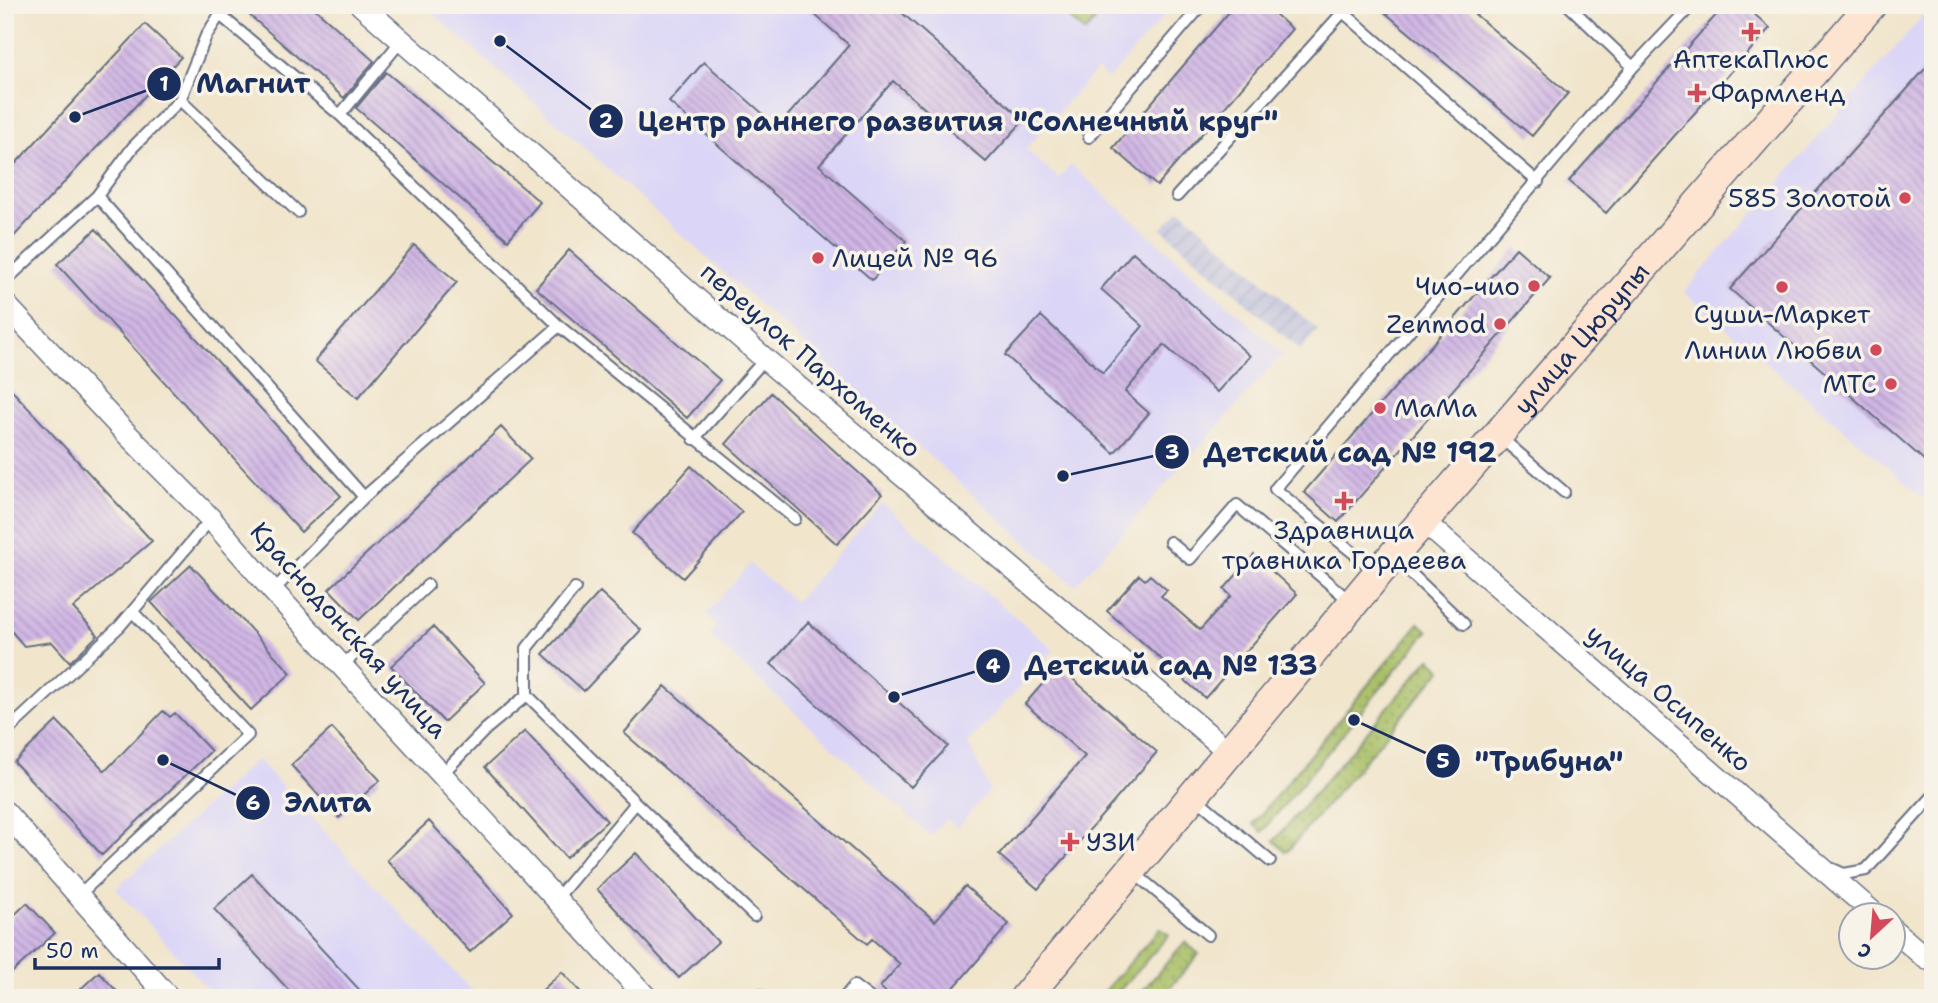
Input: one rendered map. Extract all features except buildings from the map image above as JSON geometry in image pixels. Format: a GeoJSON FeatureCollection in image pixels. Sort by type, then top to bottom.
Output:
{"type":"FeatureCollection","features":[{"type":"Feature","properties":{"kind":"main road","name":"улица Цюрупы"},"geometry":{"type":"LineString","coordinates":[[1025,998],[1192,794],[1386,565],[1871,5]]}},
{"type":"Feature","properties":{"kind":"street","name":"переулок Пархоменко"},"geometry":{"type":"LineString","coordinates":[[360,5],[765,359],[1228,752]]}},
{"type":"Feature","properties":{"kind":"street","name":"Краснодонская улица"},"geometry":{"type":"LineString","coordinates":[[5,304],[211,519],[273,591],[647,998]]}},
{"type":"Feature","properties":{"kind":"street","name":"улица Осипенко"},"geometry":{"type":"LineString","coordinates":[[1424,522],[1862,902]]}},
{"type":"Feature","properties":{"kind":"street"},"geometry":{"type":"LineString","coordinates":[[5,813],[80,894],[169,998]]}},
{"type":"Feature","properties":{"kind":"street"},"geometry":{"type":"LineString","coordinates":[[1906,941],[1927,959]]}},
{"type":"Feature","properties":{"kind":"lane"},"geometry":{"type":"LineString","coordinates":[[1089,136],[1202,5]]}},
{"type":"Feature","properties":{"kind":"lane"},"geometry":{"type":"LineString","coordinates":[[1568,5],[1633,67]]}},
{"type":"Feature","properties":{"kind":"lane"},"geometry":{"type":"LineString","coordinates":[[1464,624],[1386,565],[1275,489],[1633,67],[1692,5]]}},
{"type":"Feature","properties":{"kind":"lane"},"geometry":{"type":"LineString","coordinates":[[1177,196],[1339,9],[1538,182]]}},
{"type":"Feature","properties":{"kind":"lane"},"geometry":{"type":"LineString","coordinates":[[5,281],[97,196],[133,147],[180,100],[206,36],[223,10],[340,115],[559,326],[795,519]]}},
{"type":"Feature","properties":{"kind":"lane"},"geometry":{"type":"LineString","coordinates":[[340,115],[401,41]]}},
{"type":"Feature","properties":{"kind":"lane"},"geometry":{"type":"LineString","coordinates":[[180,100],[298,212]]}},
{"type":"Feature","properties":{"kind":"lane"},"geometry":{"type":"LineString","coordinates":[[97,196],[364,497]]}},
{"type":"Feature","properties":{"kind":"lane"},"geometry":{"type":"LineString","coordinates":[[273,591],[364,497],[559,326]]}},
{"type":"Feature","properties":{"kind":"lane"},"geometry":{"type":"LineString","coordinates":[[694,439],[765,359]]}},
{"type":"Feature","properties":{"kind":"lane"},"geometry":{"type":"LineString","coordinates":[[1498,435],[1564,492]]}},
{"type":"Feature","properties":{"kind":"lane"},"geometry":{"type":"LineString","coordinates":[[1170,542],[1190,559],[1237,505],[1354,604]]}},
{"type":"Feature","properties":{"kind":"lane"},"geometry":{"type":"LineString","coordinates":[[5,733],[133,612],[211,519]]}},
{"type":"Feature","properties":{"kind":"lane"},"geometry":{"type":"LineString","coordinates":[[342,666],[428,585]]}},
{"type":"Feature","properties":{"kind":"lane"},"geometry":{"type":"LineString","coordinates":[[575,588],[527,648],[527,695],[754,916]]}},
{"type":"Feature","properties":{"kind":"lane"},"geometry":{"type":"LineString","coordinates":[[80,894],[248,735],[133,612]]}},
{"type":"Feature","properties":{"kind":"lane"},"geometry":{"type":"LineString","coordinates":[[442,774],[486,729],[527,695]]}},
{"type":"Feature","properties":{"kind":"lane"},"geometry":{"type":"LineString","coordinates":[[1192,794],[1270,861]]}},
{"type":"Feature","properties":{"kind":"lane"},"geometry":{"type":"LineString","coordinates":[[1814,861],[1844,874],[1866,870],[1933,796]]}},
{"type":"Feature","properties":{"kind":"lane"},"geometry":{"type":"LineString","coordinates":[[557,898],[636,803]]}},
{"type":"Feature","properties":{"kind":"lane"},"geometry":{"type":"LineString","coordinates":[[1131,870],[1208,935]]}},
{"type":"Feature","properties":{"kind":"lane"},"geometry":{"type":"LineString","coordinates":[[844,998],[854,986],[870,998]]}},
{"type":"Feature","properties":{"kind":"lane"},"geometry":{"type":"LineString","coordinates":[[757,998],[759,995],[763,998]]}},
{"type":"Feature","properties":{"kind":"shaded area"},"geometry":{"type":"Polygon","coordinates":[[[424,5],[1174,5],[1108,79],[1097,69],[1025,149],[1059,179],[1071,165],[1283,354],[1075,586],[424,5]]]}},
{"type":"Feature","properties":{"kind":"shaded area"},"geometry":{"type":"Polygon","coordinates":[[[1933,5],[1933,506],[1684,292],[1933,5]]]}},
{"type":"Feature","properties":{"kind":"shaded area"},"geometry":{"type":"Polygon","coordinates":[[[1180,209],[1318,330],[1300,350],[1162,229],[1180,209]]]}},
{"type":"Feature","properties":{"kind":"shaded area"},"geometry":{"type":"Polygon","coordinates":[[[882,503],[1054,650],[968,743],[990,790],[957,828],[946,818],[931,836],[709,635],[717,624],[706,614],[750,564],[795,602],[882,503]]]}},
{"type":"Feature","properties":{"kind":"shaded area"},"geometry":{"type":"Polygon","coordinates":[[[257,759],[479,998],[216,998],[116,889],[257,759]]]}},
{"type":"Feature","properties":{"kind":"green space"},"geometry":{"type":"Polygon","coordinates":[[[1054,5],[1109,5],[1085,32],[1054,5]]]}},
{"type":"Feature","properties":{"kind":"green space"},"geometry":{"type":"Polygon","coordinates":[[[1419,623],[1428,631],[1262,832],[1253,824],[1419,623]]]}},
{"type":"Feature","properties":{"kind":"green space"},"geometry":{"type":"Polygon","coordinates":[[[1430,658],[1442,669],[1287,852],[1274,841],[1430,658]]]}},
{"type":"Feature","properties":{"kind":"green space"},"geometry":{"type":"Polygon","coordinates":[[[1160,928],[1169,935],[1113,998],[1098,998],[1160,928]]]}},
{"type":"Feature","properties":{"kind":"green space"},"geometry":{"type":"Polygon","coordinates":[[[1185,942],[1199,954],[1161,998],[1136,998],[1185,942]]]}},
{"type":"Feature","properties":{"kind":"place","name":"АптекаПлюс"},"geometry":{"type":"Point","coordinates":[1751,32]}},
{"type":"Feature","properties":{"kind":"place","name":"Центр раннего развития \"Солнечный круг\""},"geometry":{"type":"Point","coordinates":[500,41]}},
{"type":"Feature","properties":{"kind":"place","name":"Фармленд"},"geometry":{"type":"Point","coordinates":[1697,93]}},
{"type":"Feature","properties":{"kind":"place","name":"Магнит"},"geometry":{"type":"Point","coordinates":[75,117]}},
{"type":"Feature","properties":{"kind":"place","name":"585 Золотой"},"geometry":{"type":"Point","coordinates":[1905,198]}},
{"type":"Feature","properties":{"kind":"place","name":"Лицей № 96"},"geometry":{"type":"Point","coordinates":[818,258]}},
{"type":"Feature","properties":{"kind":"place","name":"Чио-чио"},"geometry":{"type":"Point","coordinates":[1534,286]}},
{"type":"Feature","properties":{"kind":"place","name":"Суши-Маркет"},"geometry":{"type":"Point","coordinates":[1782,287]}},
{"type":"Feature","properties":{"kind":"place","name":"Zenmod"},"geometry":{"type":"Point","coordinates":[1500,324]}},
{"type":"Feature","properties":{"kind":"place","name":"Линии Любви"},"geometry":{"type":"Point","coordinates":[1876,350]}},
{"type":"Feature","properties":{"kind":"place","name":"МТС"},"geometry":{"type":"Point","coordinates":[1891,384]}},
{"type":"Feature","properties":{"kind":"place","name":"МаМа"},"geometry":{"type":"Point","coordinates":[1380,408]}},
{"type":"Feature","properties":{"kind":"place","name":"Детский сад № 192"},"geometry":{"type":"Point","coordinates":[1063,476]}},
{"type":"Feature","properties":{"kind":"place","name":"Здравница травника Гордеева"},"geometry":{"type":"Point","coordinates":[1344,501]}},
{"type":"Feature","properties":{"kind":"place","name":"Детский сад № 133"},"geometry":{"type":"Point","coordinates":[894,697]}},
{"type":"Feature","properties":{"kind":"place","name":"\"Трибуна\""},"geometry":{"type":"Point","coordinates":[1354,720]}},
{"type":"Feature","properties":{"kind":"place","name":"Элита"},"geometry":{"type":"Point","coordinates":[163,760]}},
{"type":"Feature","properties":{"kind":"place","name":"УЗИ"},"geometry":{"type":"Point","coordinates":[1070,842]}}]}
